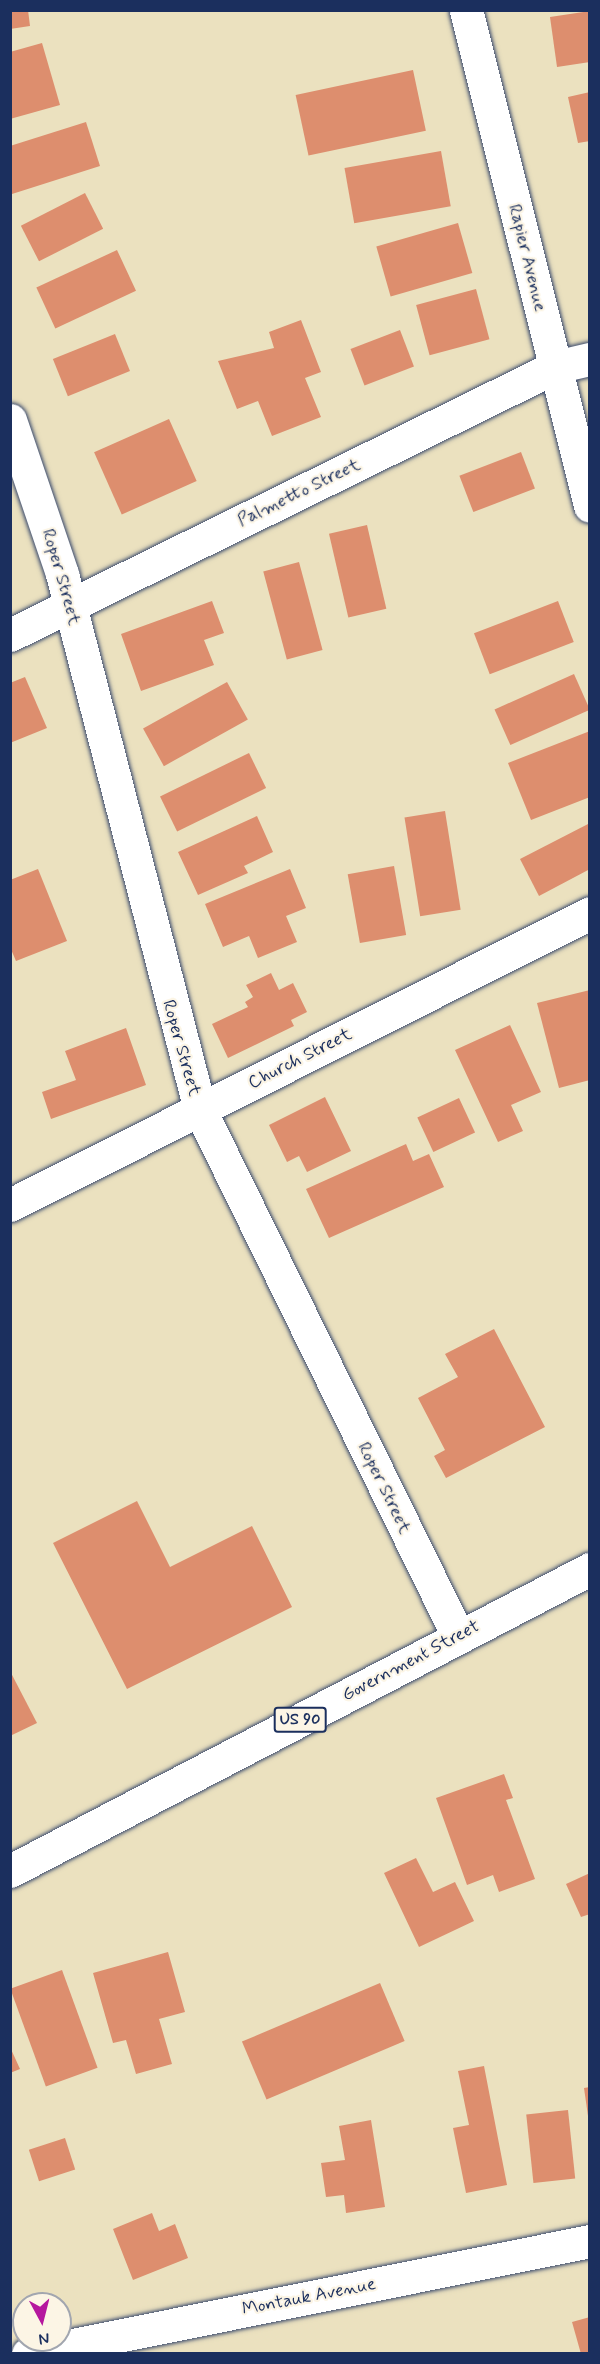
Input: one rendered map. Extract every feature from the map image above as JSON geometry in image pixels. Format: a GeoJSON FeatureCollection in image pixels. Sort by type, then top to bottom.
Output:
{"type":"FeatureCollection","features":[{"type":"Feature","properties":{"kind":"street","name":"Rapier Avenue"},"geometry":{"type":"LineString","coordinates":[[466,10],[590,506]]}},
{"type":"Feature","properties":{"kind":"street","name":"Palmetto Street"},"geometry":{"type":"LineString","coordinates":[[10,635],[555,367],[590,358]]}},
{"type":"Feature","properties":{"kind":"street","name":"Roper Street"},"geometry":{"type":"LineString","coordinates":[[10,420],[70,605],[200,1110],[458,1636]]}},
{"type":"Feature","properties":{"kind":"street","name":"Church Street"},"geometry":{"type":"LineString","coordinates":[[10,1205],[590,913]]}},
{"type":"Feature","properties":{"kind":"street","name":"Government Street"},"geometry":{"type":"LineString","coordinates":[[10,1871],[590,1569]]}},
{"type":"Feature","properties":{"kind":"street","name":"Montauk Avenue"},"geometry":{"type":"LineString","coordinates":[[28,2354],[590,2241]]}},
{"type":"Feature","properties":{"kind":"building"},"geometry":{"type":"Polygon","coordinates":[[[10,10],[28,10],[30,26],[10,29],[10,10]]]}},
{"type":"Feature","properties":{"kind":"building"},"geometry":{"type":"Polygon","coordinates":[[[590,11],[590,62],[557,67],[550,17],[590,11]]]}},
{"type":"Feature","properties":{"kind":"building"},"geometry":{"type":"Polygon","coordinates":[[[42,43],[60,105],[10,119],[10,52],[42,43]]]}},
{"type":"Feature","properties":{"kind":"building"},"geometry":{"type":"Polygon","coordinates":[[[413,70],[426,131],[309,156],[296,95],[413,70]]]}},
{"type":"Feature","properties":{"kind":"building"},"geometry":{"type":"Polygon","coordinates":[[[590,92],[590,141],[578,143],[568,97],[590,92]]]}},
{"type":"Feature","properties":{"kind":"building"},"geometry":{"type":"Polygon","coordinates":[[[86,122],[100,166],[12,194],[10,146],[86,122]]]}},
{"type":"Feature","properties":{"kind":"building"},"geometry":{"type":"Polygon","coordinates":[[[441,151],[451,206],[354,223],[344,168],[441,151]]]}},
{"type":"Feature","properties":{"kind":"building"},"geometry":{"type":"Polygon","coordinates":[[[85,193],[103,229],[39,261],[21,226],[85,193]]]}},
{"type":"Feature","properties":{"kind":"building"},"geometry":{"type":"Polygon","coordinates":[[[458,223],[472,273],[391,296],[376,246],[458,223]]]}},
{"type":"Feature","properties":{"kind":"building"},"geometry":{"type":"Polygon","coordinates":[[[117,250],[136,291],[55,328],[36,288],[117,250]]]}},
{"type":"Feature","properties":{"kind":"building"},"geometry":{"type":"Polygon","coordinates":[[[476,289],[489,339],[430,355],[416,305],[476,289]]]}},
{"type":"Feature","properties":{"kind":"building"},"geometry":{"type":"Polygon","coordinates":[[[301,320],[321,372],[305,378],[321,417],[272,436],[258,401],[237,409],[218,361],[274,348],[269,332],[301,320]]]}},
{"type":"Feature","properties":{"kind":"building"},"geometry":{"type":"Polygon","coordinates":[[[400,330],[414,366],[364,385],[351,349],[400,330]]]}},
{"type":"Feature","properties":{"kind":"building"},"geometry":{"type":"Polygon","coordinates":[[[115,334],[130,371],[68,396],[53,359],[115,334]]]}},
{"type":"Feature","properties":{"kind":"building"},"geometry":{"type":"Polygon","coordinates":[[[169,419],[197,481],[122,514],[94,452],[169,419]]]}},
{"type":"Feature","properties":{"kind":"building"},"geometry":{"type":"Polygon","coordinates":[[[521,452],[535,488],[473,512],[459,476],[521,452]]]}},
{"type":"Feature","properties":{"kind":"building"},"geometry":{"type":"Polygon","coordinates":[[[367,525],[386,609],[348,618],[329,534],[367,525]]]}},
{"type":"Feature","properties":{"kind":"building"},"geometry":{"type":"Polygon","coordinates":[[[299,562],[323,650],[287,659],[263,572],[299,562]]]}},
{"type":"Feature","properties":{"kind":"building"},"geometry":{"type":"Polygon","coordinates":[[[212,601],[224,633],[204,640],[214,665],[141,691],[121,634],[212,601]]]}},
{"type":"Feature","properties":{"kind":"building"},"geometry":{"type":"Polygon","coordinates":[[[558,601],[574,642],[490,674],[474,633],[558,601]]]}},
{"type":"Feature","properties":{"kind":"building"},"geometry":{"type":"Polygon","coordinates":[[[574,674],[590,710],[510,745],[495,709],[574,674]]]}},
{"type":"Feature","properties":{"kind":"building"},"geometry":{"type":"Polygon","coordinates":[[[25,677],[47,728],[10,743],[10,683],[25,677]]]}},
{"type":"Feature","properties":{"kind":"building"},"geometry":{"type":"Polygon","coordinates":[[[227,682],[248,720],[164,766],[143,729],[227,682]]]}},
{"type":"Feature","properties":{"kind":"building"},"geometry":{"type":"Polygon","coordinates":[[[590,731],[590,797],[531,820],[508,763],[590,731]]]}},
{"type":"Feature","properties":{"kind":"building"},"geometry":{"type":"Polygon","coordinates":[[[249,753],[266,788],[177,831],[160,796],[249,753]]]}},
{"type":"Feature","properties":{"kind":"building"},"geometry":{"type":"Polygon","coordinates":[[[445,811],[461,910],[420,916],[405,817],[445,811]]]}},
{"type":"Feature","properties":{"kind":"building"},"geometry":{"type":"Polygon","coordinates":[[[257,816],[273,852],[244,866],[248,873],[198,895],[178,852],[257,816]]]}},
{"type":"Feature","properties":{"kind":"building"},"geometry":{"type":"Polygon","coordinates":[[[590,823],[590,869],[539,896],[520,859],[590,823]]]}},
{"type":"Feature","properties":{"kind":"building"},"geometry":{"type":"Polygon","coordinates":[[[394,866],[406,935],[360,943],[348,874],[394,866]]]}},
{"type":"Feature","properties":{"kind":"building"},"geometry":{"type":"Polygon","coordinates":[[[38,869],[67,941],[16,961],[10,947],[10,880],[38,869]]]}},
{"type":"Feature","properties":{"kind":"building"},"geometry":{"type":"Polygon","coordinates":[[[290,869],[306,908],[286,916],[297,942],[258,958],[249,936],[223,947],[205,904],[290,869]]]}},
{"type":"Feature","properties":{"kind":"building"},"geometry":{"type":"Polygon","coordinates":[[[271,973],[279,990],[293,983],[307,1012],[291,1020],[294,1026],[228,1058],[212,1024],[248,1007],[245,1002],[253,997],[246,985],[271,973]]]}},
{"type":"Feature","properties":{"kind":"building"},"geometry":{"type":"Polygon","coordinates":[[[590,990],[590,1080],[559,1088],[537,1003],[590,990]]]}},
{"type":"Feature","properties":{"kind":"building"},"geometry":{"type":"Polygon","coordinates":[[[510,1025],[541,1092],[511,1105],[523,1131],[498,1142],[455,1050],[510,1025]]]}},
{"type":"Feature","properties":{"kind":"building"},"geometry":{"type":"Polygon","coordinates":[[[126,1028],[146,1085],[51,1119],[42,1092],[76,1080],[65,1051],[126,1028]]]}},
{"type":"Feature","properties":{"kind":"building"},"geometry":{"type":"Polygon","coordinates":[[[325,1097],[351,1151],[307,1172],[299,1156],[287,1162],[269,1125],[325,1097]]]}},
{"type":"Feature","properties":{"kind":"building"},"geometry":{"type":"Polygon","coordinates":[[[459,1098],[475,1132],[433,1152],[417,1117],[459,1098]]]}},
{"type":"Feature","properties":{"kind":"building"},"geometry":{"type":"Polygon","coordinates":[[[406,1144],[413,1161],[429,1154],[444,1187],[329,1238],[306,1189],[406,1144]]]}},
{"type":"Feature","properties":{"kind":"building"},"geometry":{"type":"Polygon","coordinates":[[[494,1329],[545,1427],[446,1478],[434,1456],[445,1450],[418,1398],[458,1377],[445,1354],[494,1329]]]}},
{"type":"Feature","properties":{"kind":"building"},"geometry":{"type":"Polygon","coordinates":[[[137,1501],[170,1567],[252,1526],[292,1607],[127,1689],[53,1543],[137,1501]]]}},
{"type":"Feature","properties":{"kind":"building"},"geometry":{"type":"Polygon","coordinates":[[[10,1671],[37,1723],[10,1736],[10,1671]]]}},
{"type":"Feature","properties":{"kind":"building"},"geometry":{"type":"Polygon","coordinates":[[[504,1774],[513,1798],[506,1800],[535,1879],[499,1892],[493,1875],[467,1885],[436,1798],[504,1774]]]}},
{"type":"Feature","properties":{"kind":"building"},"geometry":{"type":"Polygon","coordinates":[[[416,1858],[433,1892],[455,1882],[474,1921],[419,1947],[384,1873],[416,1858]]]}},
{"type":"Feature","properties":{"kind":"building"},"geometry":{"type":"Polygon","coordinates":[[[590,1873],[590,1914],[581,1917],[566,1884],[590,1873]]]}},
{"type":"Feature","properties":{"kind":"building"},"geometry":{"type":"Polygon","coordinates":[[[168,1952],[185,2012],[159,2019],[172,2064],[136,2074],[126,2040],[113,2043],[93,1973],[168,1952]]]}},
{"type":"Feature","properties":{"kind":"building"},"geometry":{"type":"Polygon","coordinates":[[[62,1970],[98,2068],[46,2087],[10,1989],[62,1970]]]}},
{"type":"Feature","properties":{"kind":"building"},"geometry":{"type":"Polygon","coordinates":[[[380,1983],[405,2041],[267,2100],[242,2042],[380,1983]]]}},
{"type":"Feature","properties":{"kind":"building"},"geometry":{"type":"Polygon","coordinates":[[[10,2047],[20,2069],[10,2073],[10,2047]]]}},
{"type":"Feature","properties":{"kind":"building"},"geometry":{"type":"Polygon","coordinates":[[[484,2066],[507,2185],[466,2193],[453,2128],[469,2125],[458,2071],[484,2066]]]}},
{"type":"Feature","properties":{"kind":"building"},"geometry":{"type":"Polygon","coordinates":[[[590,2087],[590,2116],[588,2116],[584,2088],[590,2087]]]}},
{"type":"Feature","properties":{"kind":"building"},"geometry":{"type":"Polygon","coordinates":[[[568,2110],[575,2179],[533,2183],[526,2114],[568,2110]]]}},
{"type":"Feature","properties":{"kind":"building"},"geometry":{"type":"Polygon","coordinates":[[[371,2120],[385,2207],[346,2213],[344,2195],[326,2197],[321,2163],[345,2160],[339,2126],[371,2120]]]}},
{"type":"Feature","properties":{"kind":"building"},"geometry":{"type":"Polygon","coordinates":[[[65,2138],[75,2169],[39,2181],[29,2150],[65,2138]]]}},
{"type":"Feature","properties":{"kind":"building"},"geometry":{"type":"Polygon","coordinates":[[[152,2213],[159,2231],[175,2224],[188,2258],[133,2280],[113,2229],[152,2213]]]}},
{"type":"Feature","properties":{"kind":"building"},"geometry":{"type":"Polygon","coordinates":[[[590,2317],[590,2354],[581,2354],[572,2322],[590,2317]]]}}]}
